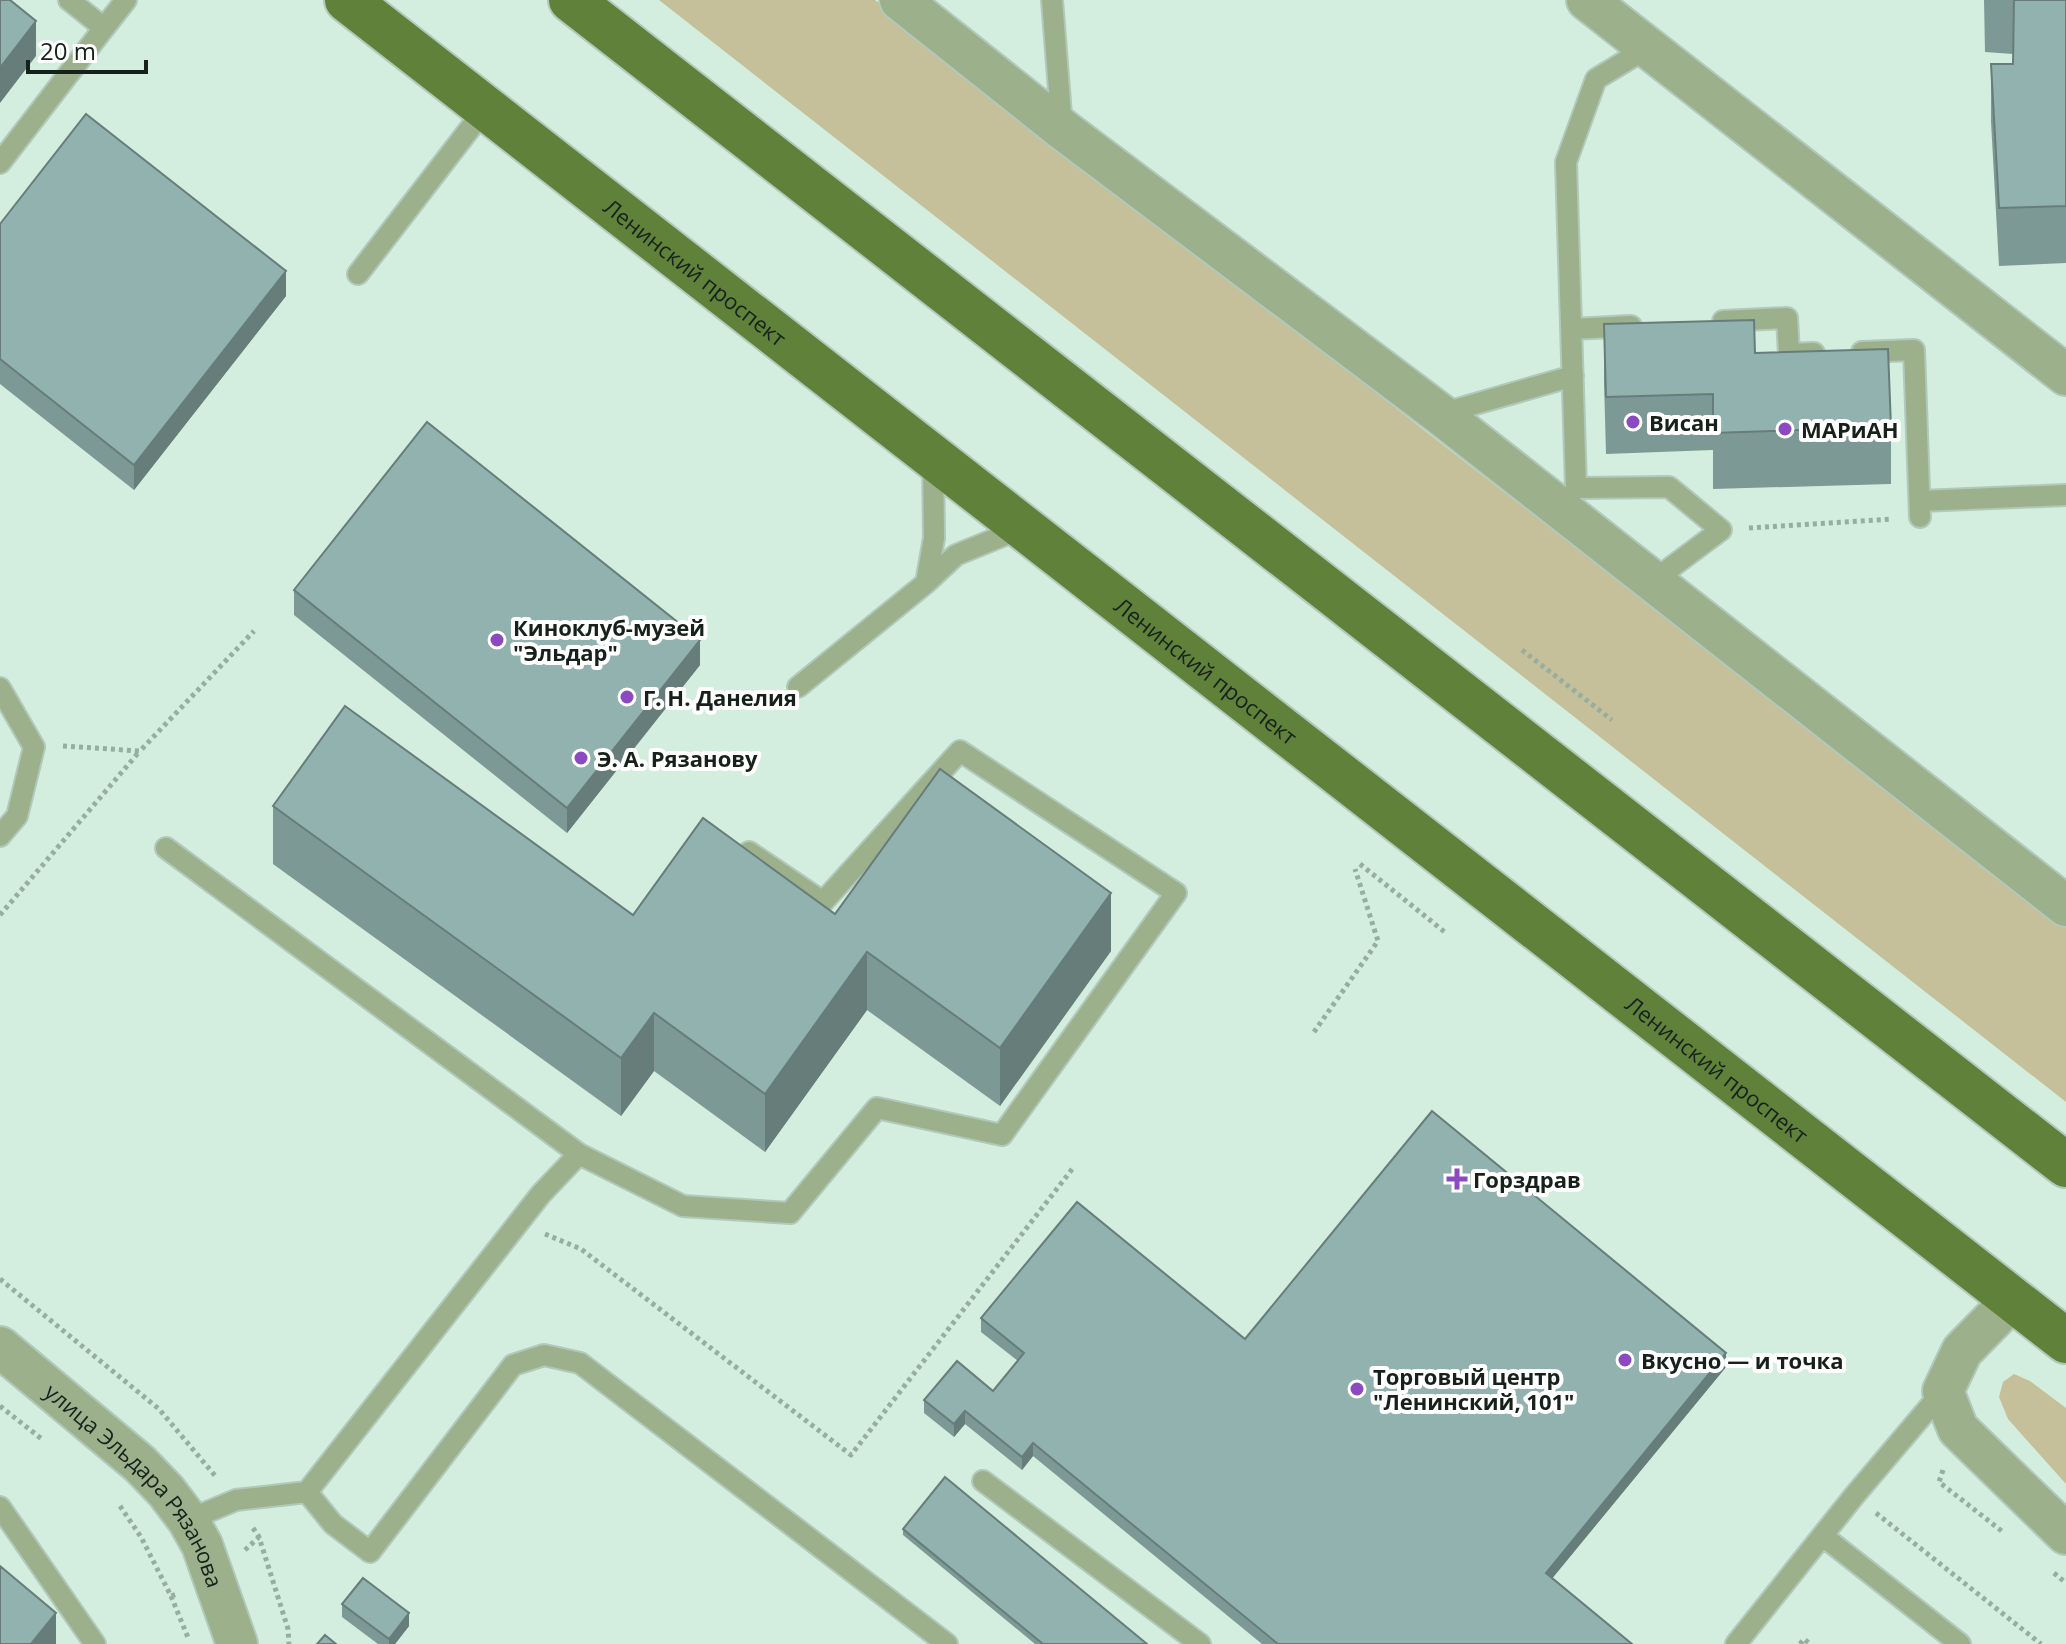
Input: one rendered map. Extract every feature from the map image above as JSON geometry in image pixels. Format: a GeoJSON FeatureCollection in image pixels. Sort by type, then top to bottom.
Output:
{"type":"FeatureCollection","features":[{"type":"Feature","properties":{"kind":"main road","name":"Ленинский проспект"},"geometry":{"type":"LineString","coordinates":[[347,0],[2066,1341]]}},
{"type":"Feature","properties":{"kind":"main road"},"geometry":{"type":"LineString","coordinates":[[571,0],[2066,1165]]}},
{"type":"Feature","properties":{"kind":"street"},"geometry":{"type":"LineString","coordinates":[[900,0],[1062,129],[1440,414],[2066,906]]}},
{"type":"Feature","properties":{"kind":"street"},"geometry":{"type":"LineString","coordinates":[[1587,0],[2066,375]]}},
{"type":"Feature","properties":{"kind":"street"},"geometry":{"type":"LineString","coordinates":[[2013,1299],[1962,1351],[1943,1391],[1958,1429],[2066,1534]]}},
{"type":"Feature","properties":{"kind":"street","name":"улица Эльдара Рязанова"},"geometry":{"type":"LineString","coordinates":[[0,1347],[140,1464],[166,1491],[188,1520],[210,1567],[237,1644]]}},
{"type":"Feature","properties":{"kind":"lane"},"geometry":{"type":"LineString","coordinates":[[69,0],[104,28]]}},
{"type":"Feature","properties":{"kind":"lane"},"geometry":{"type":"LineString","coordinates":[[0,163],[126,0]]}},
{"type":"Feature","properties":{"kind":"lane"},"geometry":{"type":"LineString","coordinates":[[1052,0],[1062,129]]}},
{"type":"Feature","properties":{"kind":"lane"},"geometry":{"type":"LineString","coordinates":[[1649,47],[1596,79],[1566,162],[1576,488],[1669,487],[1721,530],[1653,581]]}},
{"type":"Feature","properties":{"kind":"lane"},"geometry":{"type":"LineString","coordinates":[[358,274],[485,109]]}},
{"type":"Feature","properties":{"kind":"lane"},"geometry":{"type":"LineString","coordinates":[[1710,322],[1787,318],[1789,354],[1914,350],[1920,509],[2066,495]]}},
{"type":"Feature","properties":{"kind":"lane"},"geometry":{"type":"LineString","coordinates":[[1572,329],[1648,325]]}},
{"type":"Feature","properties":{"kind":"lane"},"geometry":{"type":"LineString","coordinates":[[1440,414],[1573,376]]}},
{"type":"Feature","properties":{"kind":"lane"},"geometry":{"type":"LineString","coordinates":[[926,583],[934,538],[933,459]]}},
{"type":"Feature","properties":{"kind":"lane"},"geometry":{"type":"LineString","coordinates":[[798,687],[956,555],[1022,528]]}},
{"type":"Feature","properties":{"kind":"lane"},"geometry":{"type":"LineString","coordinates":[[0,688],[34,747],[17,816],[0,836]]}},
{"type":"Feature","properties":{"kind":"lane"},"geometry":{"type":"LineString","coordinates":[[166,848],[579,1154],[683,1206],[790,1213],[877,1108],[1002,1135],[1176,893],[960,751],[823,902],[749,852]]}},
{"type":"Feature","properties":{"kind":"lane"},"geometry":{"type":"LineString","coordinates":[[188,1520],[236,1500],[307,1492],[541,1194],[579,1154]]}},
{"type":"Feature","properties":{"kind":"lane"},"geometry":{"type":"LineString","coordinates":[[307,1492],[333,1524],[370,1552],[513,1365],[544,1355],[580,1363],[947,1644]]}},
{"type":"Feature","properties":{"kind":"lane"},"geometry":{"type":"LineString","coordinates":[[1736,1644],[1943,1391]]}},
{"type":"Feature","properties":{"kind":"lane"},"geometry":{"type":"LineString","coordinates":[[983,1481],[1200,1644]]}},
{"type":"Feature","properties":{"kind":"lane"},"geometry":{"type":"LineString","coordinates":[[0,1507],[95,1644]]}},
{"type":"Feature","properties":{"kind":"lane"},"geometry":{"type":"LineString","coordinates":[[1823,1536],[1960,1644]]}},
{"type":"Feature","properties":{"kind":"path"},"geometry":{"type":"LineString","coordinates":[[1721,530],[1920,509]]}},
{"type":"Feature","properties":{"kind":"path"},"geometry":{"type":"LineString","coordinates":[[0,915],[140,751],[254,631]]}},
{"type":"Feature","properties":{"kind":"path"},"geometry":{"type":"LineString","coordinates":[[1522,650],[1612,720]]}},
{"type":"Feature","properties":{"kind":"path"},"geometry":{"type":"LineString","coordinates":[[34,747],[87,746],[140,751]]}},
{"type":"Feature","properties":{"kind":"path"},"geometry":{"type":"LineString","coordinates":[[1314,1032],[1378,941],[1358,866],[1446,933]]}},
{"type":"Feature","properties":{"kind":"path"},"geometry":{"type":"LineString","coordinates":[[520,1221],[581,1249],[851,1455],[1073,1168]]}},
{"type":"Feature","properties":{"kind":"path"},"geometry":{"type":"LineString","coordinates":[[1854,1496],[2041,1644]]}},
{"type":"Feature","properties":{"kind":"path"},"geometry":{"type":"LineString","coordinates":[[171,1596],[191,1644]]}},
{"type":"Feature","properties":{"kind":"path"},"geometry":{"type":"LineString","coordinates":[[1800,1644],[1804,1639],[1810,1644]]}},
{"type":"Feature","properties":{"kind":"shaded area"},"geometry":{"type":"Polygon","coordinates":[[[659,0],[875,0],[1054,143],[2066,928],[2066,1102],[659,0]]]}},
{"type":"Feature","properties":{"kind":"shaded area"},"geometry":{"type":"Polygon","coordinates":[[[2014,1374],[2030,1381],[2066,1408],[2066,1484],[2008,1419],[1999,1397],[2003,1382],[2014,1374]]]}},
{"type":"Feature","properties":{"kind":"building"},"geometry":{"type":"Polygon","coordinates":[[[0,0],[10,0],[36,21],[0,68],[0,0]]]}},
{"type":"Feature","properties":{"kind":"building"},"geometry":{"type":"Polygon","coordinates":[[[2014,0],[2066,0],[2066,206],[1999,208],[1991,64],[2013,64],[2014,0]]]}},
{"type":"Feature","properties":{"kind":"building"},"geometry":{"type":"Polygon","coordinates":[[[86,114],[286,271],[134,465],[0,359],[0,224],[86,114]]]}},
{"type":"Feature","properties":{"kind":"building"},"geometry":{"type":"Polygon","coordinates":[[[1754,320],[1755,353],[1888,349],[1891,427],[1713,433],[1713,394],[1606,397],[1604,324],[1754,320]]]}},
{"type":"Feature","properties":{"kind":"building","name":"Киноклуб-музей \"Эльдар\""},"geometry":{"type":"Polygon","coordinates":[[[427,422],[700,640],[567,808],[294,590],[427,422]]]}},
{"type":"Feature","properties":{"kind":"building"},"geometry":{"type":"Polygon","coordinates":[[[345,706],[633,915],[703,818],[835,914],[940,769],[1111,893],[1000,1048],[867,952],[765,1094],[654,1013],[621,1058],[273,806],[345,706]]]}},
{"type":"Feature","properties":{"kind":"building","name":"Торговый центр \"Ленинский, 101\""},"geometry":{"type":"Polygon","coordinates":[[[1432,1111],[1726,1353],[1546,1573],[1632,1644],[1278,1644],[1033,1443],[1022,1457],[965,1411],[954,1424],[924,1400],[957,1361],[993,1391],[1024,1353],[981,1318],[1077,1202],[1245,1339],[1432,1111]]]}},
{"type":"Feature","properties":{"kind":"building"},"geometry":{"type":"Polygon","coordinates":[[[945,1477],[1147,1644],[1043,1644],[903,1529],[945,1477]]]}},
{"type":"Feature","properties":{"kind":"building"},"geometry":{"type":"Polygon","coordinates":[[[0,1566],[56,1613],[31,1644],[0,1644],[0,1566]]]}},
{"type":"Feature","properties":{"kind":"building"},"geometry":{"type":"Polygon","coordinates":[[[363,1578],[409,1613],[389,1639],[342,1604],[363,1578]]]}},
{"type":"Feature","properties":{"kind":"building"},"geometry":{"type":"Polygon","coordinates":[[[325,1635],[336,1644],[317,1644],[325,1635]]]}},
{"type":"Feature","properties":{"kind":"place","name":"Висан"},"geometry":{"type":"Point","coordinates":[1633,422]}},
{"type":"Feature","properties":{"kind":"place","name":"МАРиАН"},"geometry":{"type":"Point","coordinates":[1785,429]}},
{"type":"Feature","properties":{"kind":"place","name":"Киноклуб-музей \"Эльдар\""},"geometry":{"type":"Point","coordinates":[497,640]}},
{"type":"Feature","properties":{"kind":"place","name":"Г. Н. Данелия"},"geometry":{"type":"Point","coordinates":[627,697]}},
{"type":"Feature","properties":{"kind":"place","name":"Э. А. Рязанову"},"geometry":{"type":"Point","coordinates":[581,758]}},
{"type":"Feature","properties":{"kind":"place","name":"Горздрав"},"geometry":{"type":"Point","coordinates":[1457,1179]}},
{"type":"Feature","properties":{"kind":"place","name":"Вкусно — и точка"},"geometry":{"type":"Point","coordinates":[1625,1360]}},
{"type":"Feature","properties":{"kind":"place","name":"Торговый центр \"Ленинский, 101\""},"geometry":{"type":"Point","coordinates":[1357,1389]}}]}
